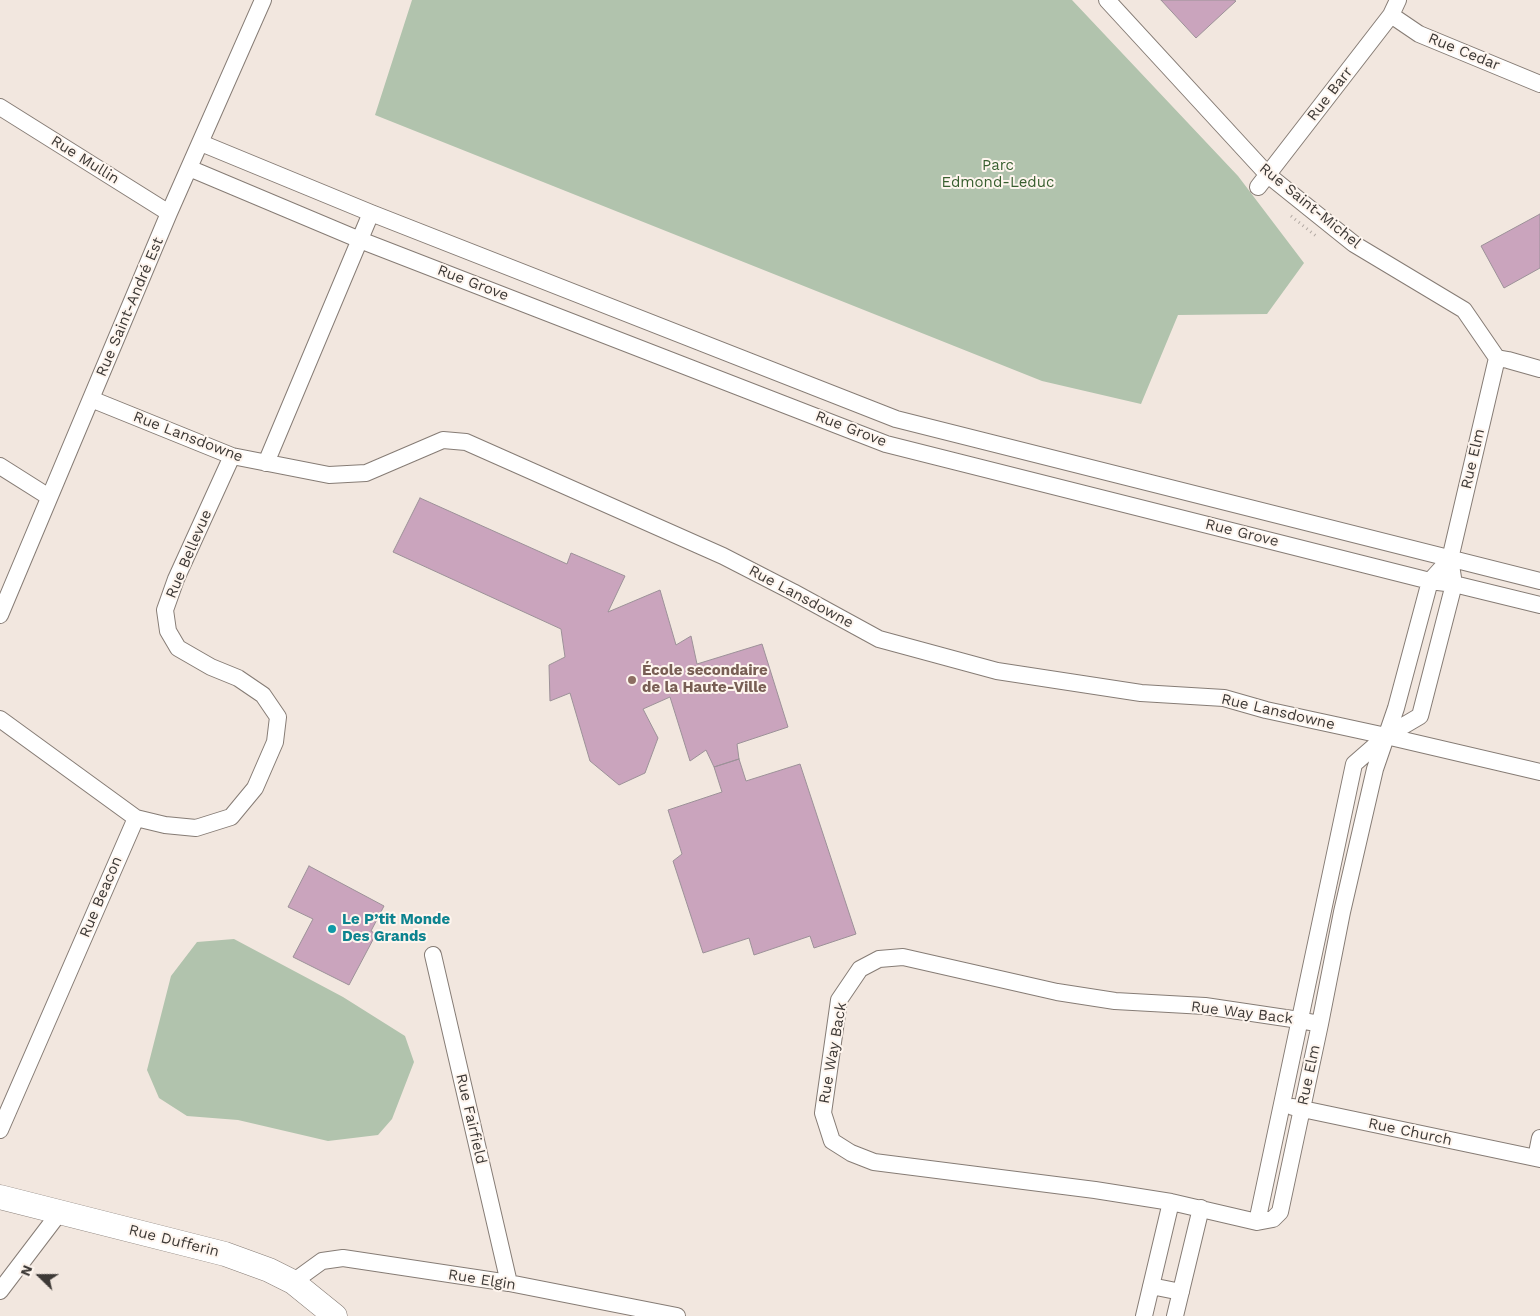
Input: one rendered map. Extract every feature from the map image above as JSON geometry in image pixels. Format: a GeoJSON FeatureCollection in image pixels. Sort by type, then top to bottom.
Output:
{"type":"FeatureCollection","features":[{"type":"Feature","properties":{"kind":"main road","name":"Rue Dufferin"},"geometry":{"type":"LineString","coordinates":[[0,1197],[225,1254],[269,1270],[293,1282],[335,1316]]}},
{"type":"Feature","properties":{"kind":"street","name":"Rue Saint-André Est"},"geometry":{"type":"LineString","coordinates":[[0,615],[169,213],[263,0]]}},
{"type":"Feature","properties":{"kind":"street","name":"Rue Saint-Michel"},"geometry":{"type":"LineString","coordinates":[[1107,0],[1263,181],[1354,244],[1464,310],[1497,358]]}},
{"type":"Feature","properties":{"kind":"street","name":"Rue Barr"},"geometry":{"type":"LineString","coordinates":[[1263,181],[1390,16],[1398,0]]}},
{"type":"Feature","properties":{"kind":"street","name":"Rue Cedar"},"geometry":{"type":"LineString","coordinates":[[1390,16],[1419,34],[1540,84]]}},
{"type":"Feature","properties":{"kind":"street","name":"Rue Mullin"},"geometry":{"type":"LineString","coordinates":[[0,107],[169,213]]}},
{"type":"Feature","properties":{"kind":"street","name":"Rue Grove"},"geometry":{"type":"LineString","coordinates":[[201,143],[371,213],[896,419],[1540,581]]}},
{"type":"Feature","properties":{"kind":"street","name":"Rue Grove"},"geometry":{"type":"LineString","coordinates":[[189,168],[360,240],[886,444],[1430,581],[1454,584],[1540,605]]}},
{"type":"Feature","properties":{"kind":"street"},"geometry":{"type":"LineString","coordinates":[[266,463],[371,213]]}},
{"type":"Feature","properties":{"kind":"street"},"geometry":{"type":"LineString","coordinates":[[1497,358],[1540,369]]}},
{"type":"Feature","properties":{"kind":"street","name":"Rue Elm"},"geometry":{"type":"LineString","coordinates":[[1450,559],[1430,581],[1396,708],[1386,736],[1375,769],[1342,912],[1280,1212],[1273,1219],[1257,1222],[1354,764],[1386,736],[1420,716],[1454,584],[1450,559],[1497,358]]}},
{"type":"Feature","properties":{"kind":"street","name":"Rue Lansdowne"},"geometry":{"type":"LineString","coordinates":[[91,399],[232,456],[329,475],[366,473],[443,440],[466,442],[723,556],[878,639],[997,671],[1141,693],[1224,698],[1266,710],[1540,772]]}},
{"type":"Feature","properties":{"kind":"street","name":"Rue Bellevue"},"geometry":{"type":"LineString","coordinates":[[136,818],[164,825],[196,828],[231,817],[255,788],[275,742],[278,717],[263,695],[238,678],[211,667],[178,648],[168,630],[165,610],[176,579],[232,456]]}},
{"type":"Feature","properties":{"kind":"street"},"geometry":{"type":"LineString","coordinates":[[0,466],[49,497]]}},
{"type":"Feature","properties":{"kind":"street"},"geometry":{"type":"LineString","coordinates":[[0,719],[101,795],[136,818]]}},
{"type":"Feature","properties":{"kind":"street","name":"Rue Beacon"},"geometry":{"type":"LineString","coordinates":[[0,1130],[136,818]]}},
{"type":"Feature","properties":{"kind":"street"},"geometry":{"type":"LineString","coordinates":[[1323,908],[1342,912]]}},
{"type":"Feature","properties":{"kind":"street","name":"Rue Fairfield"},"geometry":{"type":"LineString","coordinates":[[433,955],[509,1283]]}},
{"type":"Feature","properties":{"kind":"street","name":"Rue Way Back"},"geometry":{"type":"LineString","coordinates":[[1171,1202],[1034,1181],[874,1162],[851,1153],[832,1141],[823,1113],[839,1000],[860,969],[879,959],[903,957],[1057,992],[1105,1000],[1205,1006],[1320,1024]]}},
{"type":"Feature","properties":{"kind":"street","name":"Rue Church"},"geometry":{"type":"LineString","coordinates":[[1281,1105],[1538,1158]]}},
{"type":"Feature","properties":{"kind":"street"},"geometry":{"type":"LineString","coordinates":[[1538,1158],[1540,1138]]}},
{"type":"Feature","properties":{"kind":"street"},"geometry":{"type":"LineString","coordinates":[[1144,1316],[1171,1202],[1257,1222]]}},
{"type":"Feature","properties":{"kind":"street"},"geometry":{"type":"LineString","coordinates":[[1175,1316],[1201,1208]]}},
{"type":"Feature","properties":{"kind":"street"},"geometry":{"type":"LineString","coordinates":[[0,1291],[60,1212]]}},
{"type":"Feature","properties":{"kind":"street","name":"Rue Elgin"},"geometry":{"type":"LineString","coordinates":[[293,1282],[322,1261],[343,1258],[509,1283],[677,1316]]}},
{"type":"Feature","properties":{"kind":"street"},"geometry":{"type":"LineString","coordinates":[[1152,1286],[1181,1292]]}},
{"type":"Feature","properties":{"kind":"green space","name":"Parc Edmond-Leduc"},"geometry":{"type":"Polygon","coordinates":[[[412,0],[1072,0],[1238,176],[1304,263],[1267,314],[1178,315],[1141,404],[1042,381],[375,115],[412,0]]]}},
{"type":"Feature","properties":{"kind":"green space"},"geometry":{"type":"Polygon","coordinates":[[[234,939],[343,997],[405,1036],[414,1062],[392,1119],[378,1135],[328,1141],[238,1120],[187,1116],[159,1098],[147,1070],[171,976],[197,942],[234,939]]]}},
{"type":"Feature","properties":{"kind":"building"},"geometry":{"type":"Polygon","coordinates":[[[1161,0],[1234,0],[1236,1],[1196,38],[1161,0]]]}},
{"type":"Feature","properties":{"kind":"building"},"geometry":{"type":"Polygon","coordinates":[[[1540,214],[1540,268],[1504,288],[1481,246],[1540,214]]]}},
{"type":"Feature","properties":{"kind":"building"},"geometry":{"type":"Polygon","coordinates":[[[420,498],[567,564],[571,553],[625,576],[608,612],[660,590],[676,645],[691,636],[697,664],[762,644],[788,727],[737,744],[739,759],[714,767],[706,750],[690,761],[670,697],[643,709],[658,738],[645,773],[619,785],[590,761],[570,693],[550,701],[549,665],[565,657],[561,629],[393,552],[420,498]]]}},
{"type":"Feature","properties":{"kind":"building"},"geometry":{"type":"Polygon","coordinates":[[[739,759],[746,781],[800,764],[856,934],[814,948],[810,936],[754,955],[749,938],[703,953],[673,861],[682,854],[668,810],[722,792],[714,767],[739,759]]]}},
{"type":"Feature","properties":{"kind":"building"},"geometry":{"type":"Polygon","coordinates":[[[309,866],[384,906],[371,931],[376,934],[349,985],[293,957],[313,919],[288,907],[309,866]]]}},
{"type":"Feature","properties":{"kind":"place","name":"École secondaire de la Haute-Ville"},"geometry":{"type":"Point","coordinates":[632,680]}},
{"type":"Feature","properties":{"kind":"place","name":"Le P’tit Monde Des Grands"},"geometry":{"type":"Point","coordinates":[332,929]}}]}
